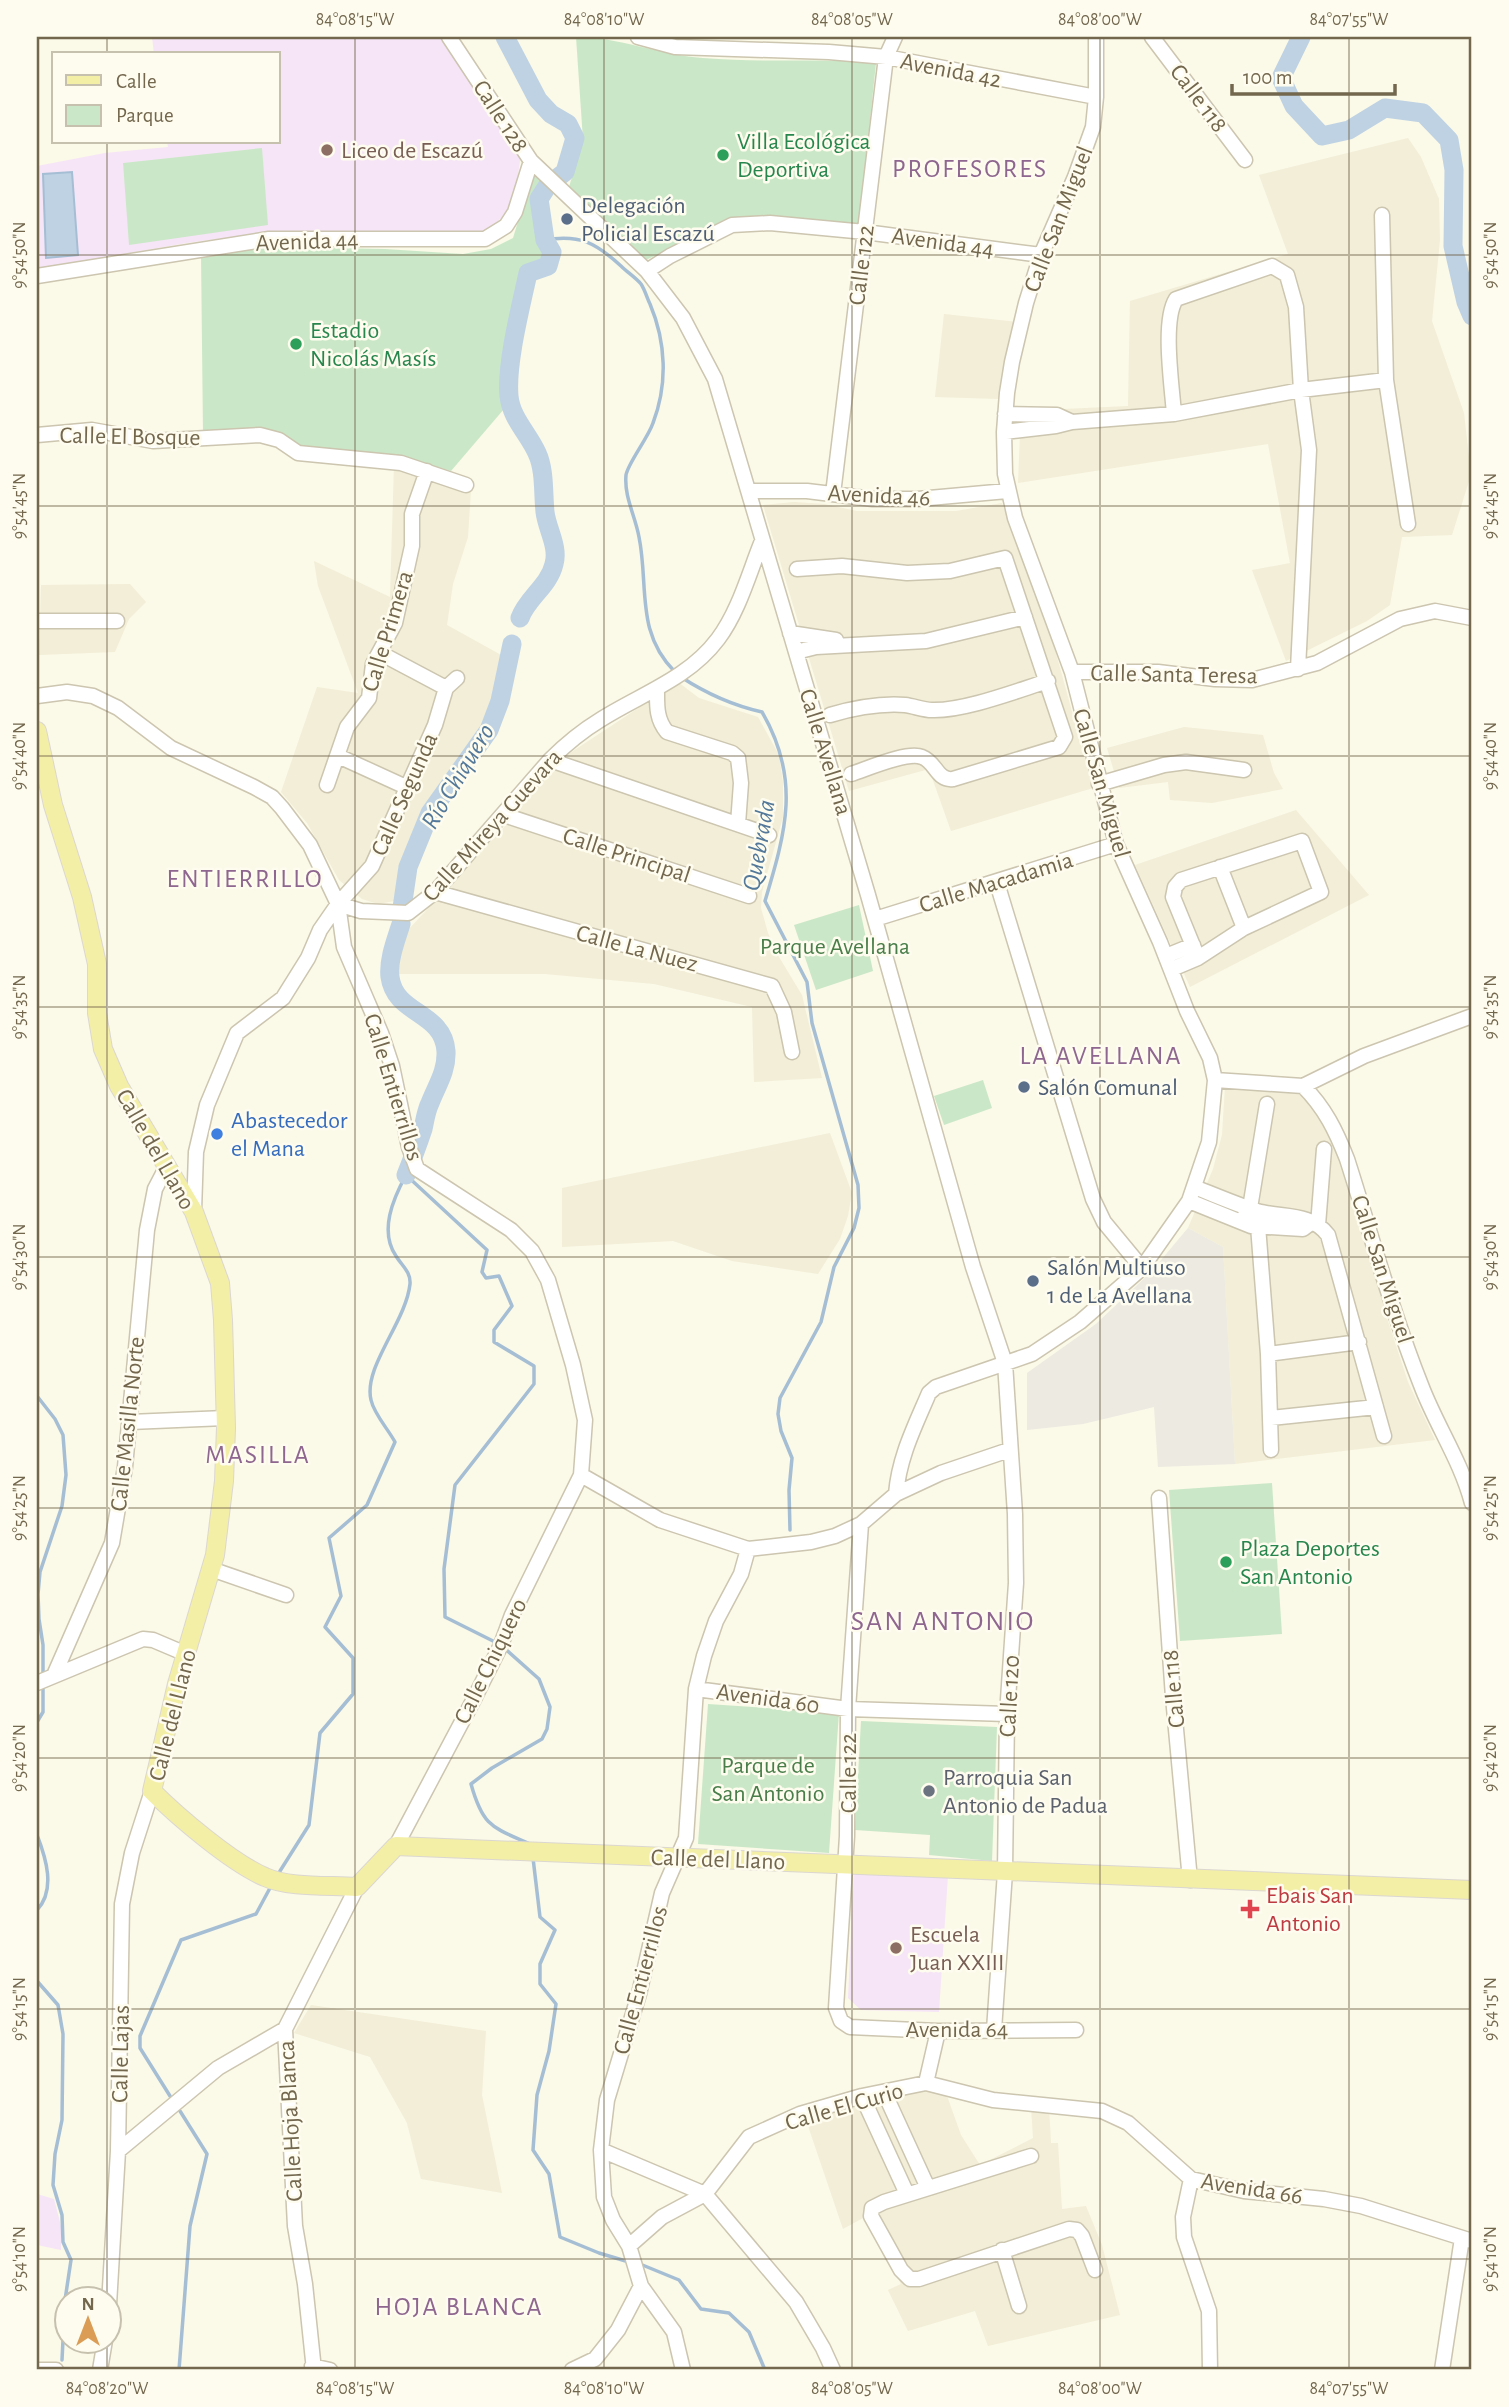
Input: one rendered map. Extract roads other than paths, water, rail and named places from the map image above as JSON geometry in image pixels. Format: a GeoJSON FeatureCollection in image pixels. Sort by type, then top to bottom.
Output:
{"type":"FeatureCollection","features":[{"type":"Feature","properties":{"kind":"main road","name":"Calle del Llano"},"geometry":{"type":"LineString","coordinates":[[37,731],[53,805],[82,897],[96,964],[97,1013],[103,1049],[119,1086],[194,1212],[220,1283],[225,1358],[224,1481],[211,1569],[177,1684],[152,1791],[193,1827],[266,1878],[357,1887]]}},
{"type":"Feature","properties":{"kind":"main road","name":"Calle del Llano"},"geometry":{"type":"LineString","coordinates":[[396,1846],[1472,1890]]}},
{"type":"Feature","properties":{"kind":"main road"},"geometry":{"type":"LineString","coordinates":[[357,1887],[396,1846]]}},
{"type":"Feature","properties":{"kind":"street","name":"Calle 128"},"geometry":{"type":"LineString","coordinates":[[449,37],[536,165],[561,189]]}},
{"type":"Feature","properties":{"kind":"street","name":"Avenida 42"},"geometry":{"type":"LineString","coordinates":[[638,37],[675,47],[830,52],[886,57],[1096,97]]}},
{"type":"Feature","properties":{"kind":"street","name":"Calle 122"},"geometry":{"type":"LineString","coordinates":[[832,494],[886,57],[895,37]]}},
{"type":"Feature","properties":{"kind":"street","name":"Calle San Miguel"},"geometry":{"type":"LineString","coordinates":[[1096,37],[1093,127],[1041,256],[1012,362],[1004,432],[1007,491],[1072,673],[1116,844],[1169,963],[1187,1012],[1210,1058],[1215,1080]]}},
{"type":"Feature","properties":{"kind":"street","name":"Calle 118"},"geometry":{"type":"LineString","coordinates":[[1152,37],[1245,160]]}},
{"type":"Feature","properties":{"kind":"street","name":"Avenida 44"},"geometry":{"type":"LineString","coordinates":[[37,276],[270,239],[485,239],[506,226],[536,165]]}},
{"type":"Feature","properties":{"kind":"street","name":"Calle Avellana"},"geometry":{"type":"LineString","coordinates":[[561,189],[647,271],[683,318],[708,361],[715,379],[875,919],[971,1259],[1005,1363]]}},
{"type":"Feature","properties":{"kind":"street"},"geometry":{"type":"LineString","coordinates":[[1382,215],[1386,380],[1408,524]]}},
{"type":"Feature","properties":{"kind":"street","name":"Avenida 44"},"geometry":{"type":"LineString","coordinates":[[647,271],[670,256],[732,225],[770,223],[865,232],[1041,256]]}},
{"type":"Feature","properties":{"kind":"street"},"geometry":{"type":"LineString","coordinates":[[1174,414],[1169,358],[1170,307],[1176,299],[1272,266],[1287,275],[1296,307],[1301,390],[1309,450],[1298,668]]}},
{"type":"Feature","properties":{"kind":"street"},"geometry":{"type":"LineString","coordinates":[[1004,432],[1072,422],[1174,414],[1301,390],[1386,380]]}},
{"type":"Feature","properties":{"kind":"street"},"geometry":{"type":"LineString","coordinates":[[1005,414],[1057,415],[1072,422]]}},
{"type":"Feature","properties":{"kind":"street","name":"Calle El Bosque"},"geometry":{"type":"LineString","coordinates":[[37,435],[92,430],[153,441],[260,435],[279,440],[298,453],[377,459],[426,471],[466,485]]}},
{"type":"Feature","properties":{"kind":"street","name":"Calle Primera"},"geometry":{"type":"LineString","coordinates":[[327,785],[346,727],[369,698],[373,664],[395,623],[412,546],[412,514],[426,471]]}},
{"type":"Feature","properties":{"kind":"street","name":"Avenida 46"},"geometry":{"type":"LineString","coordinates":[[750,491],[807,491],[873,499],[918,499],[1007,491]]}},
{"type":"Feature","properties":{"kind":"street","name":"Calle Mireya Guevara"},"geometry":{"type":"LineString","coordinates":[[338,904],[361,911],[408,913],[435,892],[566,744],[600,720],[680,676],[718,639],[733,614],[762,541]]}},
{"type":"Feature","properties":{"kind":"street"},"geometry":{"type":"LineString","coordinates":[[797,569],[842,566],[908,573],[950,571],[1005,558],[1065,737],[1059,747],[953,779],[946,780],[941,777],[932,763],[920,756],[906,757],[851,774]]}},
{"type":"Feature","properties":{"kind":"street","name":"Calle Santa Teresa"},"geometry":{"type":"LineString","coordinates":[[1072,673],[1158,672],[1215,679],[1252,680],[1317,663],[1400,619],[1435,611],[1472,618]]}},
{"type":"Feature","properties":{"kind":"street"},"geometry":{"type":"LineString","coordinates":[[796,652],[816,647],[926,641],[1025,617]]}},
{"type":"Feature","properties":{"kind":"street"},"geometry":{"type":"LineString","coordinates":[[37,621],[117,621]]}},
{"type":"Feature","properties":{"kind":"street"},"geometry":{"type":"LineString","coordinates":[[790,633],[862,645]]}},
{"type":"Feature","properties":{"kind":"street","name":"Calle Segunda"},"geometry":{"type":"LineString","coordinates":[[194,1212],[196,1152],[206,1105],[237,1033],[283,998],[320,930],[338,904],[372,866],[452,683],[380,653]]}},
{"type":"Feature","properties":{"kind":"street"},"geometry":{"type":"LineString","coordinates":[[830,715],[852,708],[876,705],[906,705],[931,710],[956,708],[1048,681]]}},
{"type":"Feature","properties":{"kind":"street"},"geometry":{"type":"LineString","coordinates":[[657,690],[658,716],[667,732],[732,753],[738,758],[741,783],[738,824]]}},
{"type":"Feature","properties":{"kind":"street","name":"Calle Entierrillos"},"geometry":{"type":"LineString","coordinates":[[37,696],[67,692],[93,696],[118,708],[171,748],[272,797],[310,845],[338,904],[344,947],[381,1033],[392,1066],[409,1147],[417,1169],[511,1230],[532,1251],[548,1279],[573,1365],[585,1420],[580,1475]]}},
{"type":"Feature","properties":{"kind":"street"},"geometry":{"type":"LineString","coordinates":[[338,756],[407,787]]}},
{"type":"Feature","properties":{"kind":"street"},"geometry":{"type":"LineString","coordinates":[[550,760],[769,835]]}},
{"type":"Feature","properties":{"kind":"street"},"geometry":{"type":"LineString","coordinates":[[1099,784],[1164,765],[1186,762],[1244,770]]}},
{"type":"Feature","properties":{"kind":"street","name":"Calle Principal"},"geometry":{"type":"LineString","coordinates":[[505,815],[749,896]]}},
{"type":"Feature","properties":{"kind":"street"},"geometry":{"type":"LineString","coordinates":[[1169,963],[1195,952],[1321,892],[1302,841],[1181,880],[1174,887],[1173,897],[1195,952]]}},
{"type":"Feature","properties":{"kind":"street","name":"Calle Macadamia"},"geometry":{"type":"LineString","coordinates":[[875,919],[1116,844]]}},
{"type":"Feature","properties":{"kind":"street"},"geometry":{"type":"LineString","coordinates":[[1220,867],[1244,928]]}},
{"type":"Feature","properties":{"kind":"street"},"geometry":{"type":"LineString","coordinates":[[997,883],[1093,1199],[1104,1222],[1142,1268]]}},
{"type":"Feature","properties":{"kind":"street","name":"Calle La Nuez"},"geometry":{"type":"LineString","coordinates":[[435,892],[772,986],[784,1012],[792,1052]]}},
{"type":"Feature","properties":{"kind":"street"},"geometry":{"type":"LineString","coordinates":[[896,1494],[898,1472],[905,1450],[929,1393],[936,1387],[1032,1354],[1080,1322],[1142,1268],[1191,1194],[1209,1142],[1215,1080],[1303,1086],[1364,1056],[1472,1016]]}},
{"type":"Feature","properties":{"kind":"street","name":"Calle San Miguel"},"geometry":{"type":"LineString","coordinates":[[1303,1086],[1319,1102],[1348,1159],[1417,1376],[1467,1484],[1472,1503]]}},
{"type":"Feature","properties":{"kind":"street"},"geometry":{"type":"LineString","coordinates":[[1267,1104],[1253,1217],[1268,1354],[1271,1450]]}},
{"type":"Feature","properties":{"kind":"street"},"geometry":{"type":"LineString","coordinates":[[1315,1224],[1324,1149]]}},
{"type":"Feature","properties":{"kind":"street","name":"Calle Masilla Norte"},"geometry":{"type":"LineString","coordinates":[[55,1674],[112,1544],[130,1422],[147,1230],[155,1189],[167,1166]]}},
{"type":"Feature","properties":{"kind":"street"},"geometry":{"type":"LineString","coordinates":[[1191,1194],[1253,1217],[1303,1229],[1315,1224]]}},
{"type":"Feature","properties":{"kind":"street"},"geometry":{"type":"LineString","coordinates":[[1315,1224],[1328,1235],[1384,1436]]}},
{"type":"Feature","properties":{"kind":"street"},"geometry":{"type":"LineString","coordinates":[[1268,1354],[1359,1342]]}},
{"type":"Feature","properties":{"kind":"street","name":"Calle 120"},"geometry":{"type":"LineString","coordinates":[[994,2030],[1005,1872],[1007,1714],[1016,1583],[1015,1514],[1005,1363]]}},
{"type":"Feature","properties":{"kind":"street"},"geometry":{"type":"LineString","coordinates":[[1271,1418],[1376,1407]]}},
{"type":"Feature","properties":{"kind":"street"},"geometry":{"type":"LineString","coordinates":[[130,1422],[225,1418]]}},
{"type":"Feature","properties":{"kind":"street"},"geometry":{"type":"LineString","coordinates":[[580,1475],[660,1520],[748,1549],[811,1542],[835,1536],[861,1524],[896,1494],[941,1473],[1009,1450]]}},
{"type":"Feature","properties":{"kind":"street","name":"Calle Chiquero"},"geometry":{"type":"LineString","coordinates":[[396,1846],[501,1645],[512,1615],[580,1475]]}},
{"type":"Feature","properties":{"kind":"street","name":"Calle 118"},"geometry":{"type":"LineString","coordinates":[[1159,1498],[1173,1697],[1190,1880]]}},
{"type":"Feature","properties":{"kind":"street","name":"Calle 122"},"geometry":{"type":"LineString","coordinates":[[841,2021],[836,2008],[846,1864],[848,1709],[861,1524]]}},
{"type":"Feature","properties":{"kind":"street","name":"Calle Entierrillos"},"geometry":{"type":"LineString","coordinates":[[683,2370],[674,2332],[640,2282],[631,2251],[613,2220],[604,2197],[601,2150],[607,2100],[639,1994],[662,1893],[686,1838],[696,1689],[704,1656],[716,1621],[741,1574],[748,1549]]}},
{"type":"Feature","properties":{"kind":"street"},"geometry":{"type":"LineString","coordinates":[[211,1569],[286,1595]]}},
{"type":"Feature","properties":{"kind":"street"},"geometry":{"type":"LineString","coordinates":[[37,1683],[143,1639],[153,1640],[186,1654]]}},
{"type":"Feature","properties":{"kind":"street","name":"Avenida 60"},"geometry":{"type":"LineString","coordinates":[[696,1689],[848,1709],[1007,1714]]}},
{"type":"Feature","properties":{"kind":"street","name":"Calle Lajas"},"geometry":{"type":"LineString","coordinates":[[110,2284],[118,2151],[122,1904],[132,1853],[152,1791]]}},
{"type":"Feature","properties":{"kind":"street","name":"Calle Hoja Blanca"},"geometry":{"type":"LineString","coordinates":[[308,2369],[304,2284],[295,2226],[285,2029],[357,1887]]}},
{"type":"Feature","properties":{"kind":"street","name":"Avenida 64"},"geometry":{"type":"LineString","coordinates":[[841,2021],[849,2027],[938,2031],[1076,2030]]}},
{"type":"Feature","properties":{"kind":"street"},"geometry":{"type":"LineString","coordinates":[[118,2151],[218,2068],[285,2029]]}},
{"type":"Feature","properties":{"kind":"street","name":"Calle El Curio"},"geometry":{"type":"LineString","coordinates":[[705,2194],[749,2137],[800,2114],[862,2096],[926,2083],[938,2031]]}},
{"type":"Feature","properties":{"kind":"street","name":"Avenida 66"},"geometry":{"type":"LineString","coordinates":[[926,2083],[993,2100],[1102,2111],[1128,2123],[1191,2179],[1244,2191],[1324,2199],[1361,2206],[1467,2240]]}},
{"type":"Feature","properties":{"kind":"street"},"geometry":{"type":"LineString","coordinates":[[884,2092],[928,2188]]}},
{"type":"Feature","properties":{"kind":"street"},"geometry":{"type":"LineString","coordinates":[[862,2096],[907,2194]]}},
{"type":"Feature","properties":{"kind":"street"},"geometry":{"type":"LineString","coordinates":[[601,2150],[705,2194],[796,2302],[833,2370]]}},
{"type":"Feature","properties":{"kind":"street"},"geometry":{"type":"LineString","coordinates":[[1031,2156],[884,2202],[872,2208],[871,2213],[906,2276],[919,2278],[1069,2230],[1077,2230],[1082,2236],[1095,2270]]}},
{"type":"Feature","properties":{"kind":"street"},"geometry":{"type":"LineString","coordinates":[[1191,2179],[1183,2217],[1184,2237],[1209,2311],[1210,2370]]}},
{"type":"Feature","properties":{"kind":"street"},"geometry":{"type":"LineString","coordinates":[[631,2251],[662,2217],[705,2194]]}},
{"type":"Feature","properties":{"kind":"street"},"geometry":{"type":"LineString","coordinates":[[1442,2370],[1467,2240]]}},
{"type":"Feature","properties":{"kind":"street"},"geometry":{"type":"LineString","coordinates":[[1002,2250],[1019,2306]]}},
{"type":"Feature","properties":{"kind":"street"},"geometry":{"type":"LineString","coordinates":[[572,2370],[595,2359],[618,2330],[640,2282]]}},
{"type":"Feature","properties":{"kind":"street"},"geometry":{"type":"LineString","coordinates":[[308,2369],[330,2370]]}},
{"type":"Feature","properties":{"kind":"street"},"geometry":{"type":"LineString","coordinates":[[37,2370],[56,2370]]}},
{"type":"Feature","properties":{"kind":"water"},"geometry":{"type":"Polygon","coordinates":[[[72,172],[78,255],[46,258],[43,174],[72,172]]]}},
{"type":"Feature","properties":{"kind":"waterway","name":"Río Chiquero"},"geometry":{"type":"LineString","coordinates":[[505,37],[538,100],[551,114],[568,124],[575,138],[565,172],[548,185],[539,199],[545,240],[552,252],[548,266],[528,273],[510,368],[510,404],[540,460],[545,512],[555,551],[551,572],[520,618]]}},
{"type":"Feature","properties":{"kind":"waterway"},"geometry":{"type":"LineString","coordinates":[[1301,37],[1281,78],[1294,106],[1322,136],[1349,130],[1385,108],[1423,113],[1449,140],[1454,170],[1453,246],[1466,302],[1472,316]]}},
{"type":"Feature","properties":{"kind":"waterway","name":"Quebrada"},"geometry":{"type":"LineString","coordinates":[[545,240],[568,238],[587,242],[604,251],[641,284],[655,318],[662,348],[661,393],[653,423],[628,470],[626,483],[642,555],[649,625],[662,657],[675,672]]}},
{"type":"Feature","properties":{"kind":"waterway","name":"Río Chiquero"},"geometry":{"type":"LineString","coordinates":[[402,908],[408,867],[430,813],[489,730],[500,701],[512,644]]}},
{"type":"Feature","properties":{"kind":"waterway","name":"Quebrada"},"geometry":{"type":"LineString","coordinates":[[681,677],[720,698],[762,712],[774,736],[782,760],[786,805],[779,851],[765,901],[807,982],[812,1023],[858,1185],[859,1208],[854,1228],[834,1267],[821,1322],[780,1398],[778,1414],[781,1431],[792,1458],[789,1490],[790,1530]]}},
{"type":"Feature","properties":{"kind":"waterway","name":"Río Chiquero"},"geometry":{"type":"LineString","coordinates":[[401,924],[390,964],[394,989],[400,999],[437,1028],[446,1051],[443,1071],[406,1175]]}},
{"type":"Feature","properties":{"kind":"waterway"},"geometry":{"type":"LineString","coordinates":[[280,1871],[309,1825],[320,1733],[353,1694],[353,1658],[325,1627],[341,1596],[329,1538],[367,1505],[395,1442],[378,1416],[371,1400],[370,1387],[373,1373],[407,1299],[410,1284],[408,1273],[391,1246],[388,1226],[393,1205],[406,1175],[487,1250],[482,1272],[486,1278],[499,1276],[512,1306],[494,1330],[494,1342],[534,1366],[534,1384],[455,1485],[444,1569],[445,1617],[497,1643]]}},
{"type":"Feature","properties":{"kind":"waterway"},"geometry":{"type":"LineString","coordinates":[[37,1396],[55,1419],[63,1435],[66,1475],[62,1506],[40,1572],[38,1594],[43,1677]]}},
{"type":"Feature","properties":{"kind":"waterway"},"geometry":{"type":"LineString","coordinates":[[503,1647],[539,1679],[550,1707],[547,1729],[542,1739],[492,1768],[471,1784],[480,1809],[491,1824],[530,1844]]}},
{"type":"Feature","properties":{"kind":"waterway"},"geometry":{"type":"LineString","coordinates":[[37,1722],[43,1712],[43,1684]]}},
{"type":"Feature","properties":{"kind":"waterway"},"geometry":{"type":"LineString","coordinates":[[37,1835],[48,1874],[46,1893],[37,1910]]}},
{"type":"Feature","properties":{"kind":"waterway"},"geometry":{"type":"LineString","coordinates":[[533,1858],[540,1917],[555,1930],[540,1964],[540,1984],[556,2004],[549,2051],[537,2095],[533,2150],[549,2174],[560,2237],[629,2262]]}},
{"type":"Feature","properties":{"kind":"waterway"},"geometry":{"type":"LineString","coordinates":[[170,2096],[140,2048],[140,2036],[181,1940],[256,1914],[270,1888]]}},
{"type":"Feature","properties":{"kind":"waterway"},"geometry":{"type":"LineString","coordinates":[[37,1981],[58,2005],[63,2034],[62,2120],[55,2154],[53,2185],[62,2215],[63,2242],[71,2260],[65,2300],[62,2360]]}},
{"type":"Feature","properties":{"kind":"waterway"},"geometry":{"type":"LineString","coordinates":[[179,2370],[190,2226],[207,2154],[180,2111]]}},
{"type":"Feature","properties":{"kind":"waterway"},"geometry":{"type":"LineString","coordinates":[[640,2264],[679,2280],[701,2309],[729,2313],[749,2332],[765,2370]]}},
{"type":"Feature","properties":{"kind":"place","name":"Liceo de Escazú"},"geometry":{"type":"Point","coordinates":[327,150]}},
{"type":"Feature","properties":{"kind":"place","name":"Villa Ecológica Deportiva"},"geometry":{"type":"Point","coordinates":[723,155]}},
{"type":"Feature","properties":{"kind":"place","name":"Delegación Policial Escazú"},"geometry":{"type":"Point","coordinates":[567,219]}},
{"type":"Feature","properties":{"kind":"place","name":"Estadio Nicolás Masís"},"geometry":{"type":"Point","coordinates":[296,344]}},
{"type":"Feature","properties":{"kind":"place","name":"Salón Comunal"},"geometry":{"type":"Point","coordinates":[1024,1087]}},
{"type":"Feature","properties":{"kind":"place","name":"Abastecedor el Mana"},"geometry":{"type":"Point","coordinates":[217,1134]}},
{"type":"Feature","properties":{"kind":"place","name":"Salón Multiuso 1 de La Avellana"},"geometry":{"type":"Point","coordinates":[1033,1281]}},
{"type":"Feature","properties":{"kind":"place","name":"Plaza Deportes San Antonio"},"geometry":{"type":"Point","coordinates":[1226,1562]}},
{"type":"Feature","properties":{"kind":"place","name":"Parroquia San Antonio de Padua"},"geometry":{"type":"Point","coordinates":[929,1791]}},
{"type":"Feature","properties":{"kind":"place","name":"Ebais San Antonio"},"geometry":{"type":"Point","coordinates":[1250,1909]}},
{"type":"Feature","properties":{"kind":"place","name":"Escuela Juan XXIII"},"geometry":{"type":"Point","coordinates":[896,1948]}},
{"type":"Feature","properties":{"kind":"district","name":"PROFESORES"},"geometry":{"type":"Point","coordinates":[970,168]}},
{"type":"Feature","properties":{"kind":"district","name":"ENTIERRILLO"},"geometry":{"type":"Point","coordinates":[245,878]}},
{"type":"Feature","properties":{"kind":"district","name":"LA AVELLANA"},"geometry":{"type":"Point","coordinates":[1101,1055]}},
{"type":"Feature","properties":{"kind":"district","name":"MASILLA"},"geometry":{"type":"Point","coordinates":[258,1454]}},
{"type":"Feature","properties":{"kind":"district","name":"SAN ANTONIO"},"geometry":{"type":"Point","coordinates":[943,1620]}},
{"type":"Feature","properties":{"kind":"district","name":"HOJA BLANCA"},"geometry":{"type":"Point","coordinates":[459,2306]}},
{"type":"Feature","properties":{"kind":"park label","name":"Parque Avellana"},"geometry":{"type":"Point","coordinates":[835,946]}},
{"type":"Feature","properties":{"kind":"park label","name":"Parque de San Antonio"},"geometry":{"type":"Point","coordinates":[768,1779]}}]}
